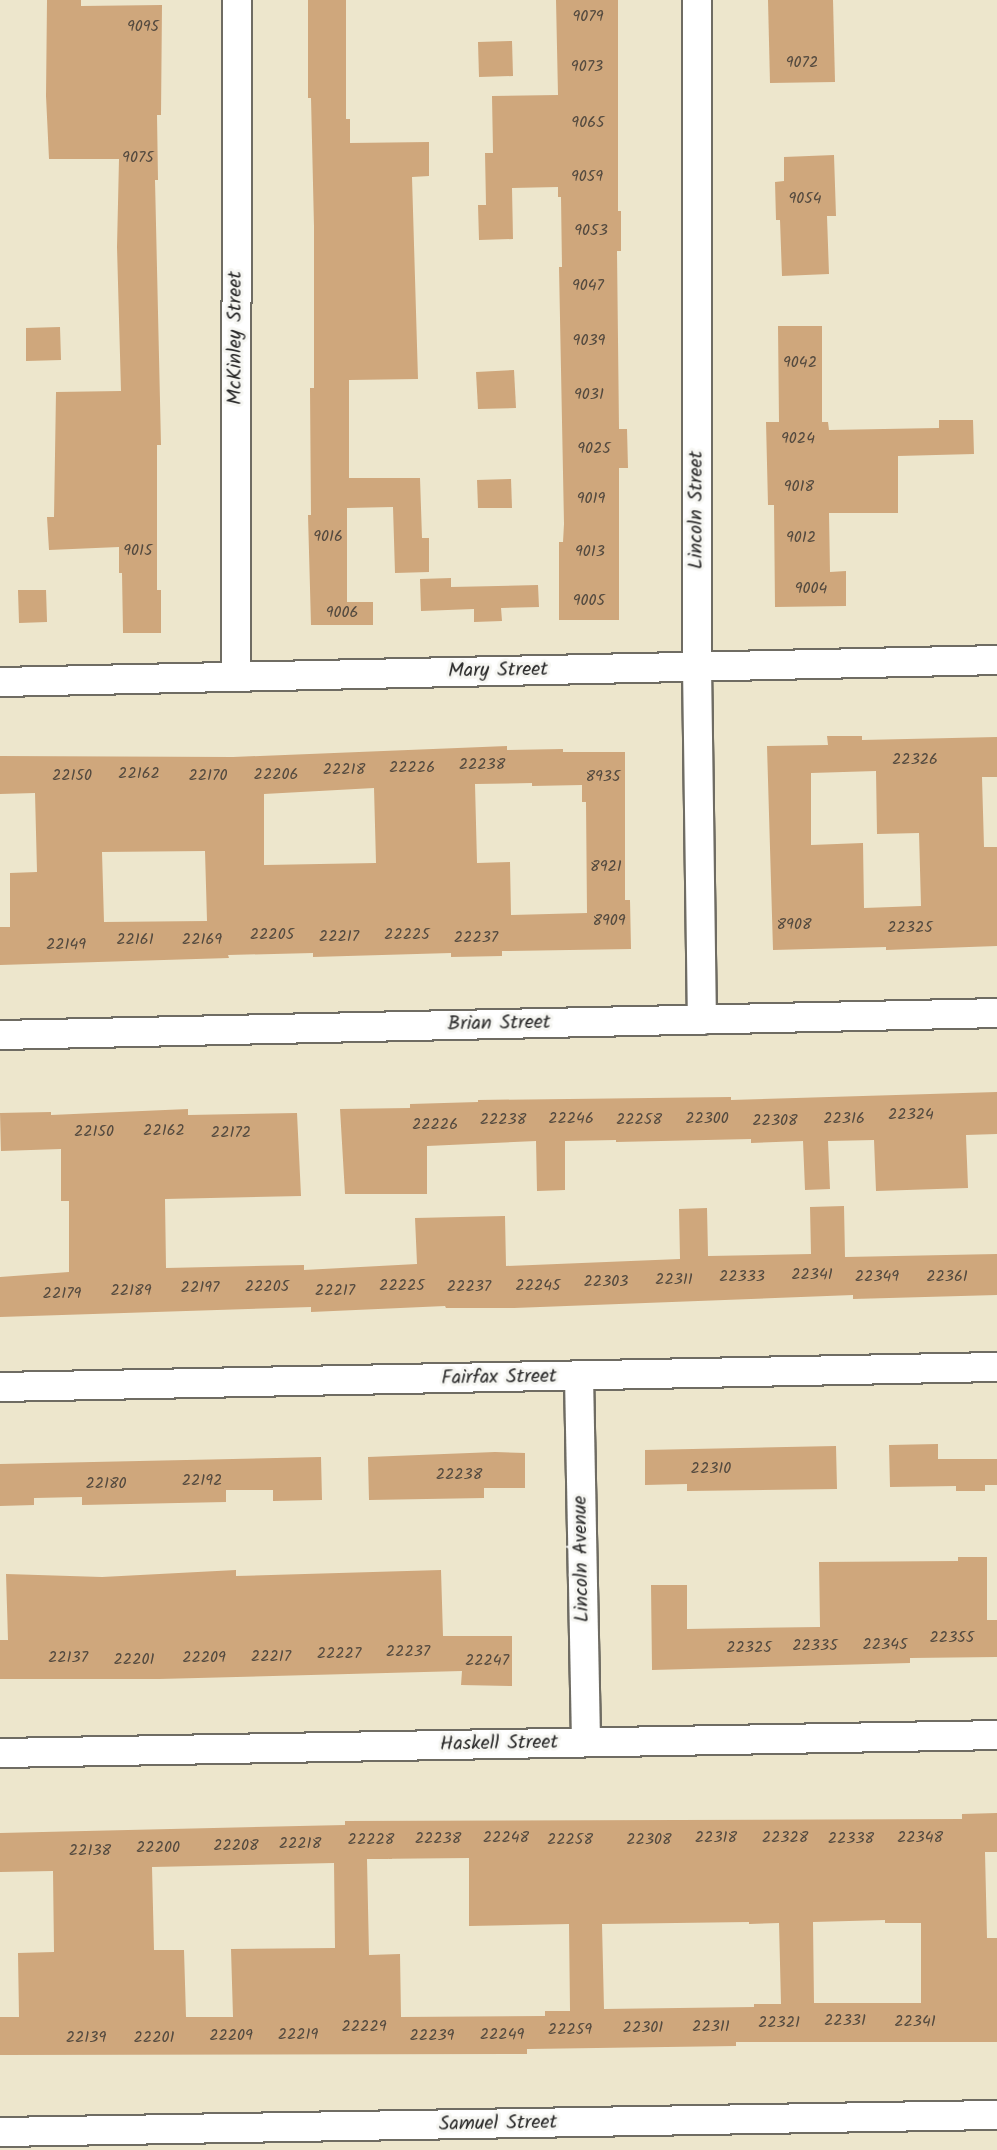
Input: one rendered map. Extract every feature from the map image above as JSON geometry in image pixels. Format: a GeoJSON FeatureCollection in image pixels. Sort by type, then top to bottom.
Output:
{"type":"FeatureCollection","features":[{"type":"Feature","properties":{"kind":"street","name":"McKinley Street"},"geometry":{"type":"LineString","coordinates":[[236,676],[237,0]]}},
{"type":"Feature","properties":{"kind":"street","name":"Lincoln Street"},"geometry":{"type":"LineString","coordinates":[[698,0],[697,666],[702,1020]]}},
{"type":"Feature","properties":{"kind":"street","name":"Mary Street"},"geometry":{"type":"LineString","coordinates":[[0,682],[997,660]]}},
{"type":"Feature","properties":{"kind":"street","name":"Brian Street"},"geometry":{"type":"LineString","coordinates":[[0,1035],[997,1013]]}},
{"type":"Feature","properties":{"kind":"street","name":"Fairfax Street"},"geometry":{"type":"LineString","coordinates":[[0,1387],[997,1367]]}},
{"type":"Feature","properties":{"kind":"street","name":"Lincoln Avenue"},"geometry":{"type":"LineString","coordinates":[[579,1376],[586,1742]]}},
{"type":"Feature","properties":{"kind":"street","name":"Haskell Street"},"geometry":{"type":"LineString","coordinates":[[0,1753],[997,1735]]}},
{"type":"Feature","properties":{"kind":"street","name":"Samuel Street"},"geometry":{"type":"LineString","coordinates":[[0,2132],[997,2115]]}},
{"type":"Feature","properties":{"kind":"building"},"geometry":{"type":"Polygon","coordinates":[[[47,0],[81,0],[81,6],[162,5],[161,115],[157,115],[158,180],[155,180],[161,445],[157,445],[157,590],[161,590],[161,633],[123,633],[119,547],[49,550],[47,517],[54,517],[56,392],[121,391],[117,247],[119,159],[49,159],[46,96],[47,0]]]}},
{"type":"Feature","properties":{"kind":"building"},"geometry":{"type":"Polygon","coordinates":[[[308,0],[346,0],[346,119],[350,119],[350,143],[429,142],[429,176],[412,177],[418,379],[349,380],[349,478],[420,478],[422,538],[429,538],[429,572],[395,573],[393,507],[347,508],[347,602],[373,602],[373,625],[311,625],[308,515],[311,515],[310,388],[314,388],[314,227],[311,98],[308,98],[308,0]]]}},
{"type":"Feature","properties":{"kind":"building"},"geometry":{"type":"Polygon","coordinates":[[[556,0],[618,0],[618,211],[621,211],[621,251],[617,251],[619,429],[627,429],[628,468],[619,468],[619,620],[559,620],[559,542],[563,542],[564,524],[559,267],[562,267],[561,197],[558,197],[558,187],[512,188],[513,239],[479,240],[478,205],[486,205],[485,153],[493,153],[492,96],[558,95],[556,0]]]}},
{"type":"Feature","properties":{"kind":"building"},"geometry":{"type":"Polygon","coordinates":[[[768,0],[833,0],[835,82],[770,83],[768,0]]]}},
{"type":"Feature","properties":{"kind":"building"},"geometry":{"type":"Polygon","coordinates":[[[512,41],[513,76],[479,77],[478,42],[512,41]]]}},
{"type":"Feature","properties":{"kind":"building"},"geometry":{"type":"Polygon","coordinates":[[[834,155],[836,216],[827,216],[829,274],[782,276],[780,220],[776,220],[775,182],[784,181],[784,157],[834,155]]]}},
{"type":"Feature","properties":{"kind":"building"},"geometry":{"type":"Polygon","coordinates":[[[778,326],[822,326],[822,422],[828,422],[829,430],[939,428],[939,420],[973,420],[974,454],[898,456],[898,513],[829,513],[830,572],[846,571],[846,606],[775,607],[774,505],[768,505],[766,422],[779,422],[778,326]]]}},
{"type":"Feature","properties":{"kind":"building"},"geometry":{"type":"Polygon","coordinates":[[[60,327],[61,360],[26,361],[26,328],[60,327]]]}},
{"type":"Feature","properties":{"kind":"building"},"geometry":{"type":"Polygon","coordinates":[[[514,370],[516,408],[478,409],[476,372],[514,370]]]}},
{"type":"Feature","properties":{"kind":"building"},"geometry":{"type":"Polygon","coordinates":[[[511,479],[512,508],[478,508],[477,480],[511,479]]]}},
{"type":"Feature","properties":{"kind":"building"},"geometry":{"type":"Polygon","coordinates":[[[451,578],[451,587],[538,585],[539,607],[501,608],[502,621],[474,622],[474,609],[421,611],[420,579],[451,578]]]}},
{"type":"Feature","properties":{"kind":"building"},"geometry":{"type":"Polygon","coordinates":[[[18,590],[46,590],[47,622],[19,623],[18,590]]]}},
{"type":"Feature","properties":{"kind":"building"},"geometry":{"type":"Polygon","coordinates":[[[827,736],[862,736],[862,740],[997,737],[997,777],[982,777],[984,847],[997,847],[997,946],[886,950],[886,947],[773,950],[767,746],[828,745],[827,736]],[[876,771],[811,773],[811,845],[863,843],[864,908],[921,906],[919,833],[877,834],[876,771]]]}},
{"type":"Feature","properties":{"kind":"building"},"geometry":{"type":"Polygon","coordinates":[[[507,746],[507,750],[563,749],[563,752],[625,752],[625,900],[630,900],[631,949],[502,951],[502,956],[451,957],[451,953],[313,957],[313,953],[228,955],[229,958],[0,965],[0,927],[10,927],[10,873],[37,872],[35,793],[0,794],[0,756],[233,757],[507,746]],[[475,784],[477,863],[510,862],[511,915],[587,913],[586,802],[582,802],[582,785],[475,784]],[[374,788],[264,794],[264,865],[376,863],[374,788]],[[205,851],[102,852],[104,922],[207,921],[205,851]]]}},
{"type":"Feature","properties":{"kind":"building"},"geometry":{"type":"Polygon","coordinates":[[[997,1092],[997,1134],[966,1135],[968,1188],[876,1191],[874,1140],[828,1141],[830,1189],[805,1190],[803,1141],[751,1143],[751,1139],[616,1142],[616,1140],[565,1141],[565,1190],[537,1191],[536,1141],[427,1146],[427,1194],[345,1194],[340,1109],[410,1108],[410,1104],[478,1102],[478,1100],[731,1097],[731,1100],[997,1092]]]}},
{"type":"Feature","properties":{"kind":"building"},"geometry":{"type":"Polygon","coordinates":[[[188,1109],[188,1115],[297,1113],[301,1196],[165,1199],[166,1268],[304,1265],[304,1270],[417,1264],[415,1218],[505,1216],[506,1266],[680,1259],[679,1209],[707,1208],[708,1256],[811,1254],[810,1207],[844,1206],[845,1257],[997,1254],[997,1295],[853,1299],[853,1295],[514,1308],[446,1308],[445,1306],[311,1312],[311,1307],[0,1317],[0,1277],[69,1272],[69,1201],[61,1201],[61,1149],[1,1151],[0,1113],[51,1112],[51,1115],[188,1109]]]}},
{"type":"Feature","properties":{"kind":"building"},"geometry":{"type":"Polygon","coordinates":[[[938,1444],[938,1459],[997,1459],[997,1485],[985,1485],[985,1491],[956,1491],[956,1486],[890,1487],[889,1445],[938,1444]]]}},
{"type":"Feature","properties":{"kind":"building"},"geometry":{"type":"Polygon","coordinates":[[[836,1446],[837,1489],[687,1491],[687,1484],[645,1485],[645,1450],[836,1446]]]}},
{"type":"Feature","properties":{"kind":"building"},"geometry":{"type":"Polygon","coordinates":[[[525,1453],[525,1488],[484,1488],[484,1498],[369,1500],[368,1457],[525,1453]]]}},
{"type":"Feature","properties":{"kind":"building"},"geometry":{"type":"Polygon","coordinates":[[[321,1457],[322,1500],[273,1501],[273,1490],[226,1490],[226,1502],[82,1505],[82,1497],[34,1498],[34,1505],[0,1506],[0,1464],[321,1457]]]}},
{"type":"Feature","properties":{"kind":"building"},"geometry":{"type":"Polygon","coordinates":[[[958,1557],[987,1557],[987,1620],[997,1620],[997,1657],[910,1658],[910,1663],[652,1670],[651,1585],[687,1585],[687,1629],[820,1627],[819,1562],[958,1561],[958,1557]]]}},
{"type":"Feature","properties":{"kind":"building"},"geometry":{"type":"Polygon","coordinates":[[[236,1570],[236,1576],[441,1570],[443,1636],[512,1636],[512,1686],[461,1685],[462,1671],[159,1679],[0,1679],[0,1640],[8,1640],[6,1574],[102,1577],[236,1570]]]}},
{"type":"Feature","properties":{"kind":"building"},"geometry":{"type":"Polygon","coordinates":[[[997,1813],[997,1852],[985,1852],[987,1938],[997,1938],[997,2042],[736,2042],[736,2046],[527,2049],[527,2054],[0,2055],[0,2017],[19,2017],[18,1953],[54,1952],[53,1871],[0,1872],[0,1833],[345,1825],[345,1821],[962,1819],[962,1814],[997,1813]],[[469,1858],[367,1859],[369,1955],[400,1954],[401,2017],[545,2016],[545,2011],[570,2011],[569,1924],[469,1926],[469,1858]],[[334,1863],[152,1867],[154,1950],[184,1950],[186,2017],[233,2017],[231,1949],[335,1948],[334,1863]],[[885,1920],[813,1922],[814,2003],[921,2003],[921,1923],[885,1923],[885,1920]],[[779,1923],[602,1924],[604,2009],[754,2007],[754,2004],[781,2004],[779,1923]]]}}]}
